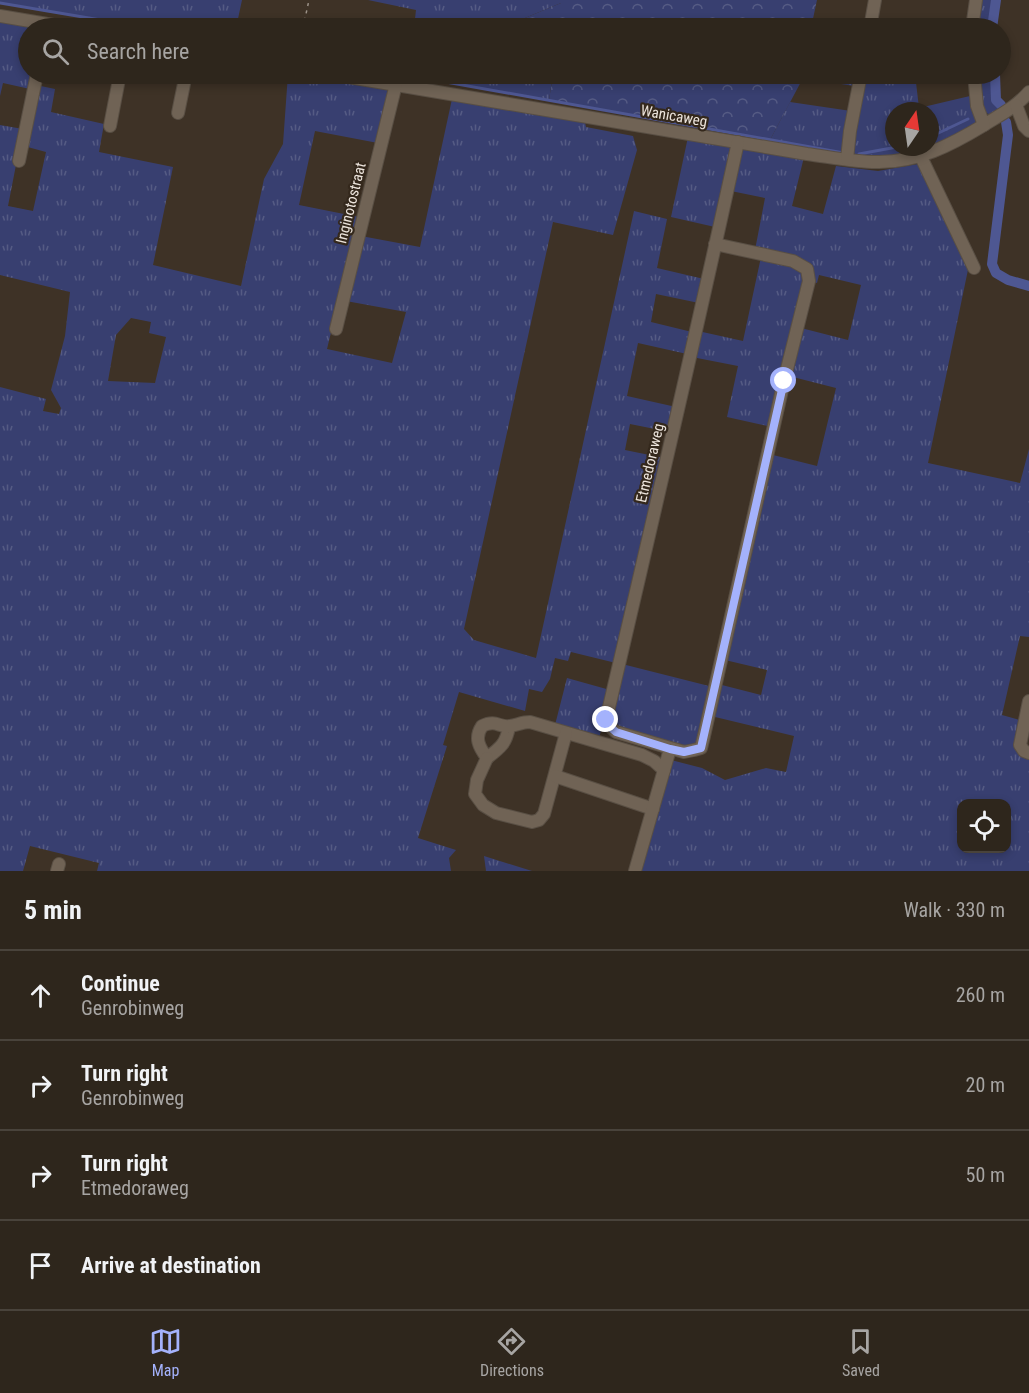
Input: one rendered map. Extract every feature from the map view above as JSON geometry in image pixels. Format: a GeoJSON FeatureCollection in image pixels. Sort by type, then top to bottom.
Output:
{"type":"FeatureCollection","features":[{"type":"Feature","properties":{"kind":"street"},"geometry":{"type":"LineString","coordinates":[[872,18],[875,0]]}},
{"type":"Feature","properties":{"kind":"street"},"geometry":{"type":"LineString","coordinates":[[973,18],[976,0]]}},
{"type":"Feature","properties":{"kind":"street"},"geometry":{"type":"LineString","coordinates":[[0,16],[18,20]]}},
{"type":"Feature","properties":{"kind":"street"},"geometry":{"type":"LineString","coordinates":[[19,161],[35,84]]}},
{"type":"Feature","properties":{"kind":"street"},"geometry":{"type":"LineString","coordinates":[[110,126],[118,84]]}},
{"type":"Feature","properties":{"kind":"street"},"geometry":{"type":"LineString","coordinates":[[178,113],[184,84]]}},
{"type":"Feature","properties":{"kind":"street","name":"Wanicaweg"},"geometry":{"type":"LineString","coordinates":[[396,84],[807,154],[876,162],[921,157],[951,144],[1003,114],[1029,92]]}},
{"type":"Feature","properties":{"kind":"street","name":"Inginotostraat"},"geometry":{"type":"LineString","coordinates":[[336,329],[396,84]]}},
{"type":"Feature","properties":{"kind":"street"},"geometry":{"type":"LineString","coordinates":[[847,159],[859,84]]}},
{"type":"Feature","properties":{"kind":"street"},"geometry":{"type":"LineString","coordinates":[[975,84],[977,105],[984,125]]}},
{"type":"Feature","properties":{"kind":"street"},"geometry":{"type":"LineString","coordinates":[[1016,105],[1023,126],[1029,131]]}},
{"type":"Feature","properties":{"kind":"street","name":"Etmedoraweg"},"geometry":{"type":"LineString","coordinates":[[667,759],[616,732],[606,720],[738,142]]}},
{"type":"Feature","properties":{"kind":"street"},"geometry":{"type":"LineString","coordinates":[[921,157],[974,268]]}},
{"type":"Feature","properties":{"kind":"street"},"geometry":{"type":"LineString","coordinates":[[487,758],[480,748],[477,737],[482,726],[488,723],[509,727],[517,723],[530,722],[642,754],[654,761],[701,748],[808,281],[807,268],[793,261],[715,244]]}},
{"type":"Feature","properties":{"kind":"street"},"geometry":{"type":"LineString","coordinates":[[1029,701],[1020,745],[1023,751],[1029,753]]}},
{"type":"Feature","properties":{"kind":"street"},"geometry":{"type":"LineString","coordinates":[[509,727],[507,739],[487,758],[477,780],[476,794],[483,805],[496,813],[532,822],[539,820],[544,814],[566,733]]}},
{"type":"Feature","properties":{"kind":"street"},"geometry":{"type":"LineString","coordinates":[[635,871],[667,759]]}},
{"type":"Feature","properties":{"kind":"street"},"geometry":{"type":"LineString","coordinates":[[555,776],[653,809]]}},
{"type":"Feature","properties":{"kind":"path"},"geometry":{"type":"LineString","coordinates":[[305,18],[309,0]]}},
{"type":"Feature","properties":{"kind":"green space"},"geometry":{"type":"Polygon","coordinates":[[[0,0],[242,0],[238,18],[89,18],[0,3],[0,0]]]}},
{"type":"Feature","properties":{"kind":"green space"},"geometry":{"type":"Polygon","coordinates":[[[368,0],[561,0],[561,3],[525,18],[415,18],[416,10],[368,0]]]}},
{"type":"Feature","properties":{"kind":"green space"},"geometry":{"type":"Polygon","coordinates":[[[561,0],[817,0],[813,18],[525,18],[561,3],[561,0]]]}},
{"type":"Feature","properties":{"kind":"green space"},"geometry":{"type":"Polygon","coordinates":[[[979,0],[996,0],[993,18],[977,18],[979,0]]]}},
{"type":"Feature","properties":{"kind":"green space"},"geometry":{"type":"Polygon","coordinates":[[[0,22],[18,25],[18,84],[31,84],[30,89],[3,83],[0,96],[0,22]]]}},
{"type":"Feature","properties":{"kind":"green space"},"geometry":{"type":"Polygon","coordinates":[[[287,84],[358,84],[389,89],[378,143],[315,131],[299,205],[359,217],[327,349],[392,363],[406,312],[346,301],[361,236],[420,247],[452,99],[585,122],[586,127],[633,136],[637,150],[613,235],[553,222],[464,629],[474,640],[536,658],[634,211],[667,219],[657,268],[704,279],[699,303],[656,294],[651,322],[692,332],[687,354],[638,343],[627,396],[676,407],[670,432],[630,424],[625,450],[664,458],[616,663],[571,652],[568,661],[555,658],[550,679],[542,692],[529,689],[525,711],[459,692],[443,745],[447,746],[418,838],[456,850],[449,858],[451,871],[97,871],[99,863],[30,846],[23,871],[0,871],[0,387],[46,399],[43,411],[59,414],[61,408],[51,390],[65,336],[70,292],[0,275],[0,125],[23,129],[8,206],[33,211],[46,152],[24,146],[36,85],[55,89],[51,112],[104,124],[99,152],[173,167],[153,265],[241,286],[264,179],[283,144],[287,84]],[[131,318],[116,335],[108,381],[155,383],[166,337],[149,333],[151,322],[131,318]]]}},
{"type":"Feature","properties":{"kind":"green space"},"geometry":{"type":"Polygon","coordinates":[[[459,84],[552,84],[549,100],[459,84]]]}},
{"type":"Feature","properties":{"kind":"green space"},"geometry":{"type":"Polygon","coordinates":[[[552,84],[800,84],[770,140],[549,100],[552,84]]]}},
{"type":"Feature","properties":{"kind":"green space"},"geometry":{"type":"Polygon","coordinates":[[[864,84],[916,84],[918,102],[885,102],[885,156],[903,156],[900,157],[856,156],[852,150],[864,84]]]}},
{"type":"Feature","properties":{"kind":"green space"},"geometry":{"type":"Polygon","coordinates":[[[979,84],[995,84],[996,100],[1002,109],[991,115],[984,112],[979,84]]]}},
{"type":"Feature","properties":{"kind":"green space"},"geometry":{"type":"Polygon","coordinates":[[[970,96],[976,123],[939,144],[939,103],[970,96]]]}},
{"type":"Feature","properties":{"kind":"green space"},"geometry":{"type":"Polygon","coordinates":[[[790,102],[851,111],[844,153],[770,140],[790,102]]]}},
{"type":"Feature","properties":{"kind":"green space"},"geometry":{"type":"Polygon","coordinates":[[[688,137],[728,144],[731,149],[715,227],[671,217],[688,137]]]}},
{"type":"Feature","properties":{"kind":"green space"},"geometry":{"type":"Polygon","coordinates":[[[744,149],[804,157],[792,206],[823,214],[836,166],[878,171],[918,164],[970,260],[928,463],[1020,483],[1029,449],[1029,637],[1020,636],[1002,715],[1023,721],[1017,745],[1029,757],[1029,871],[639,871],[671,760],[702,768],[725,780],[766,768],[786,772],[794,736],[711,716],[718,684],[761,695],[767,670],[725,660],[773,455],[817,466],[836,388],[789,376],[801,328],[848,340],[861,285],[819,275],[817,283],[811,281],[809,268],[755,250],[765,198],[731,191],[740,153],[744,149]]]}},
{"type":"Feature","properties":{"kind":"green space"},"geometry":{"type":"Polygon","coordinates":[[[761,257],[793,264],[803,272],[806,282],[772,427],[727,417],[738,366],[692,357],[698,331],[743,341],[761,257]]]}},
{"type":"Feature","properties":{"kind":"green space"},"geometry":{"type":"Polygon","coordinates":[[[622,664],[713,687],[702,737],[692,748],[610,724],[622,664]]]}},
{"type":"Feature","properties":{"kind":"green space"},"geometry":{"type":"Polygon","coordinates":[[[567,678],[610,690],[599,739],[555,725],[567,678]]]}},
{"type":"Feature","properties":{"kind":"green space"},"geometry":{"type":"Polygon","coordinates":[[[484,856],[532,871],[486,871],[484,856]]]}},
{"type":"Feature","properties":{"kind":"waterway"},"geometry":{"type":"LineString","coordinates":[[993,18],[996,0]]}},
{"type":"Feature","properties":{"kind":"waterway"},"geometry":{"type":"LineString","coordinates":[[0,3],[89,18]]}},
{"type":"Feature","properties":{"kind":"waterway"},"geometry":{"type":"LineString","coordinates":[[457,84],[844,153]]}},
{"type":"Feature","properties":{"kind":"waterway"},"geometry":{"type":"LineString","coordinates":[[995,84],[996,100],[1001,105]]}},
{"type":"Feature","properties":{"kind":"waterway"},"geometry":{"type":"LineString","coordinates":[[939,133],[968,119]]}},
{"type":"Feature","properties":{"kind":"waterway"},"geometry":{"type":"LineString","coordinates":[[1006,122],[1008,135],[992,264],[996,273],[1008,280],[1029,286]]}},
{"type":"Feature","properties":{"kind":"waterway"},"geometry":{"type":"LineString","coordinates":[[859,154],[885,149]]}},
{"type":"Feature","properties":{"kind":"route"},"geometry":{"type":"LineString","coordinates":[[606,720],[616,732],[670,749],[684,752],[701,748],[784,381]]}}]}
